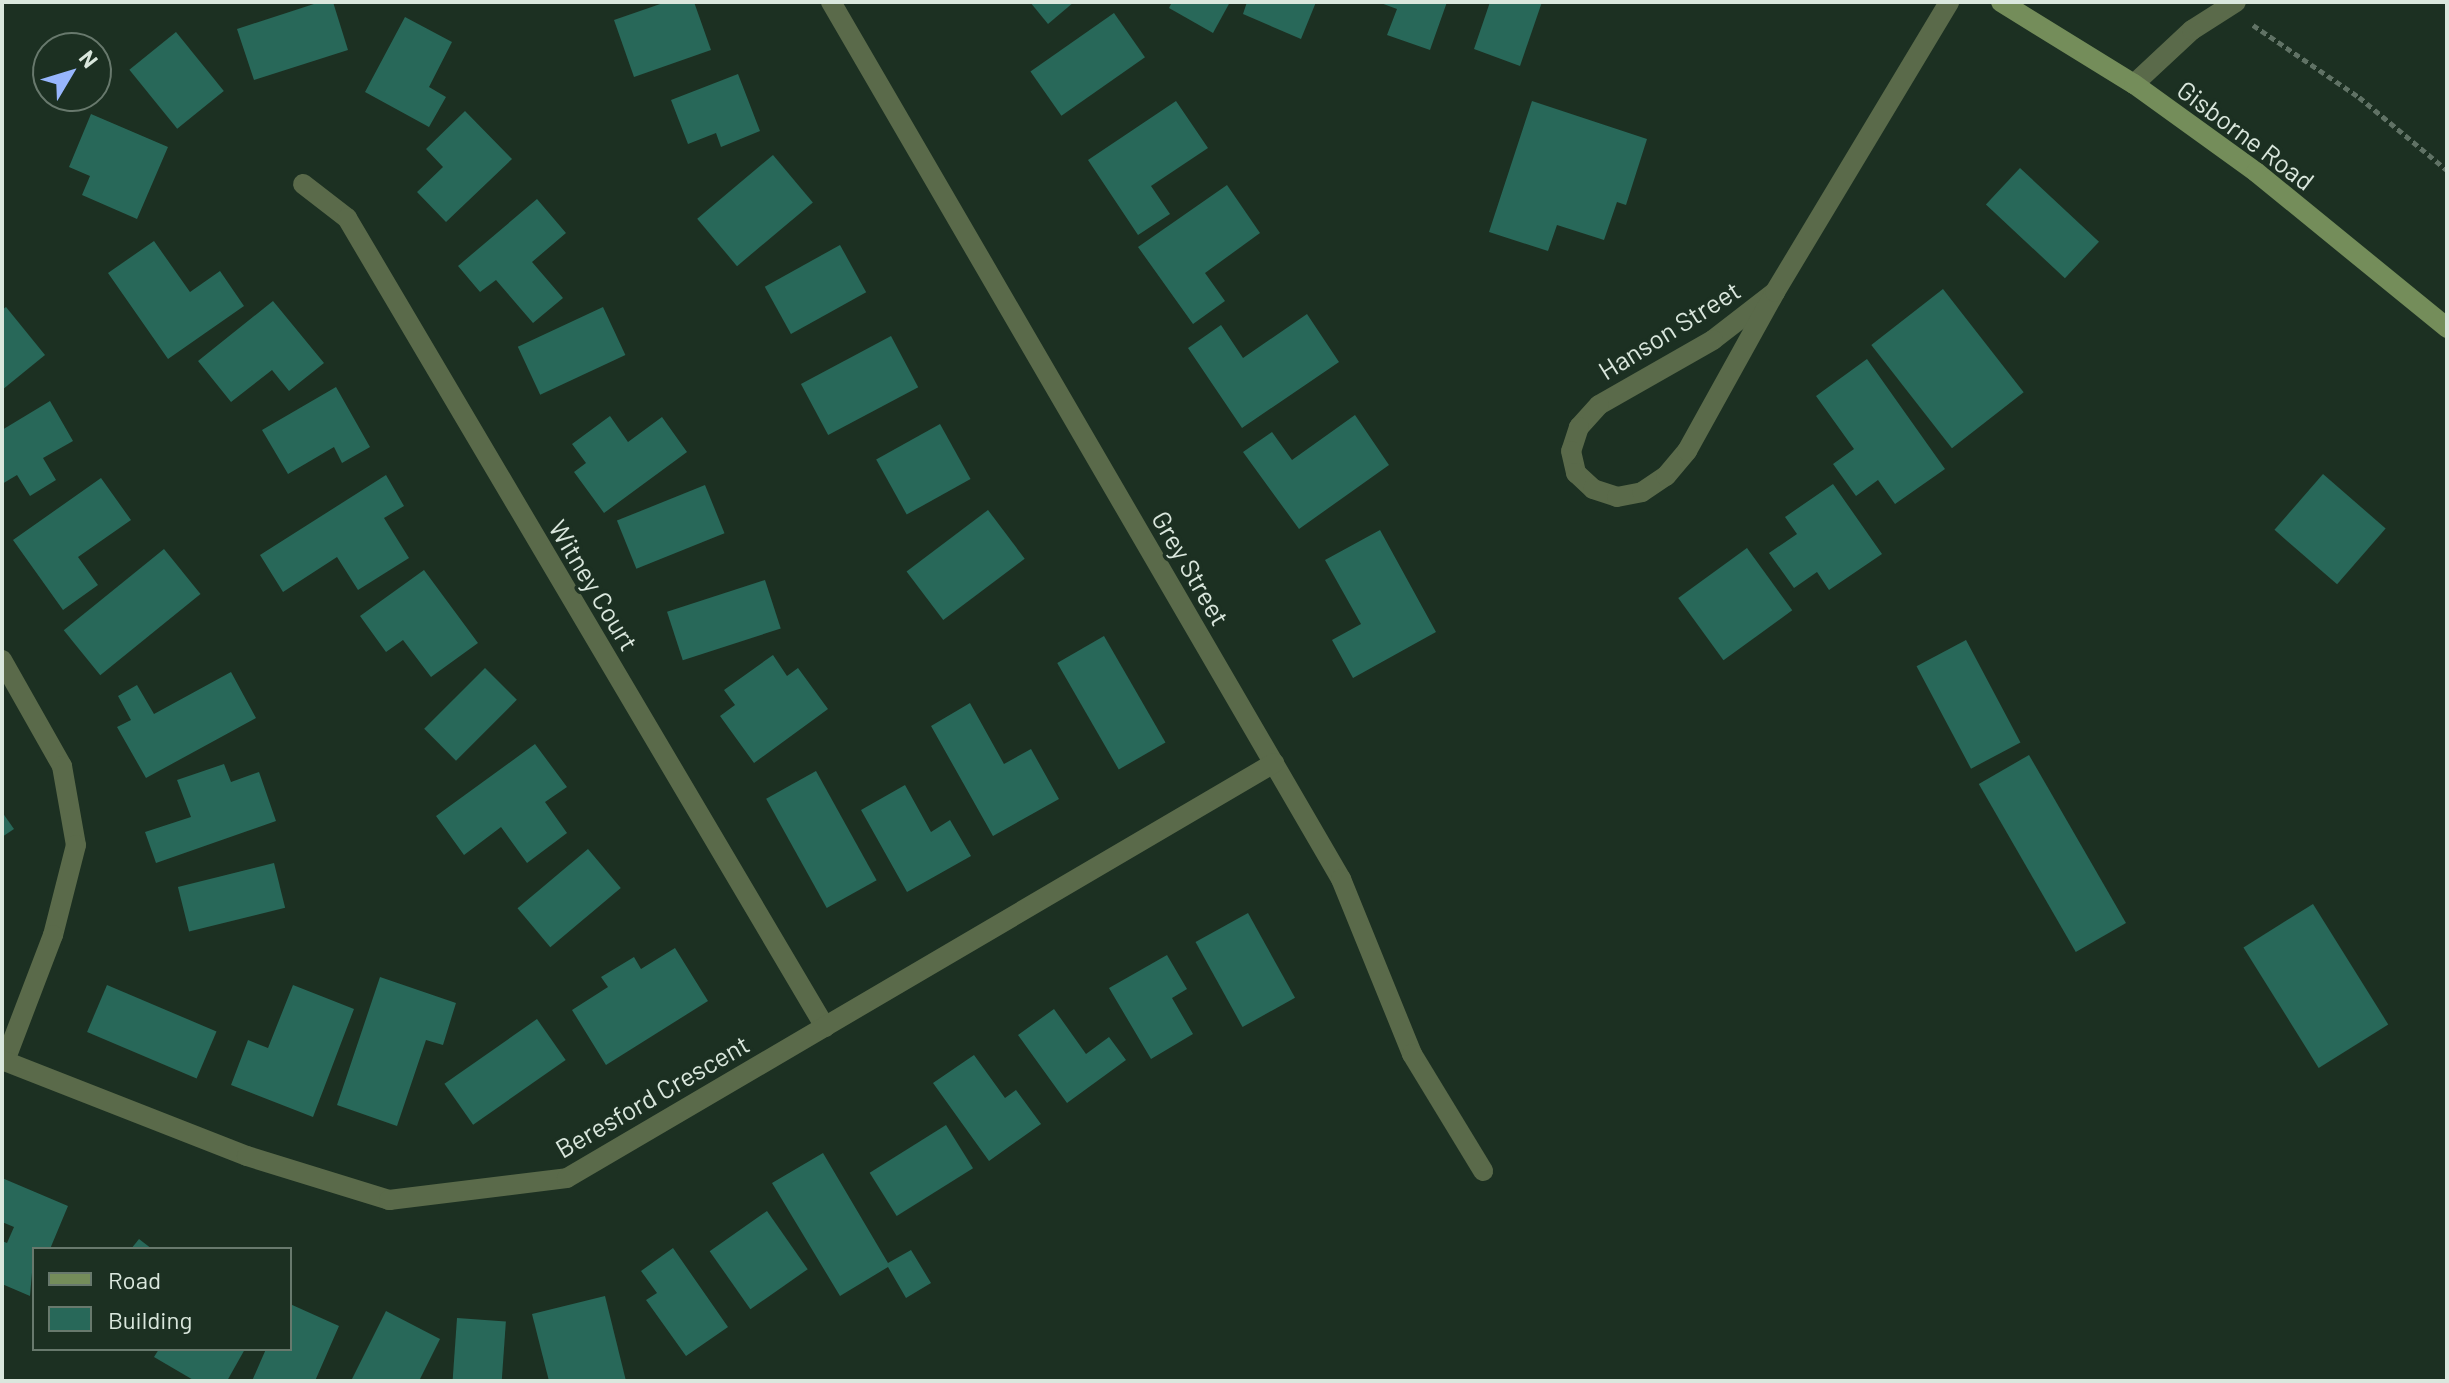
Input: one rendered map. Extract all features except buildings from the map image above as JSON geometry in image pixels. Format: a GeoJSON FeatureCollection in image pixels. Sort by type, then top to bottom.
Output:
{"type":"FeatureCollection","features":[{"type":"Feature","properties":{"kind":"main road","name":"Gisborne Road"},"geometry":{"type":"LineString","coordinates":[[2001,2],[2134,84],[2268,181],[2447,328]]}},
{"type":"Feature","properties":{"kind":"street","name":"Grey Street"},"geometry":{"type":"LineString","coordinates":[[831,2],[1341,879],[1412,1054],[1483,1171]]}},
{"type":"Feature","properties":{"kind":"street","name":"Hanson Street"},"geometry":{"type":"LineString","coordinates":[[1775,292],[1713,340],[1599,405],[1579,427],[1571,451],[1576,473],[1593,489],[1617,497],[1642,492],[1666,476],[1712,411],[1775,292],[1949,2]]}},
{"type":"Feature","properties":{"kind":"street"},"geometry":{"type":"LineString","coordinates":[[2134,84],[2192,30],[2232,5]]}},
{"type":"Feature","properties":{"kind":"street","name":"Witney Court"},"geometry":{"type":"LineString","coordinates":[[303,184],[347,218],[825,1027]]}},
{"type":"Feature","properties":{"kind":"street"},"geometry":{"type":"LineString","coordinates":[[2,660],[62,766],[76,845],[53,935],[3,1060]]}},
{"type":"Feature","properties":{"kind":"street","name":"Beresford Crescent"},"geometry":{"type":"LineString","coordinates":[[3,1060],[247,1156],[389,1200],[567,1178],[1274,763]]}},
{"type":"Feature","properties":{"kind":"path"},"geometry":{"type":"LineString","coordinates":[[2232,5],[2359,97],[2447,170]]}}]}
